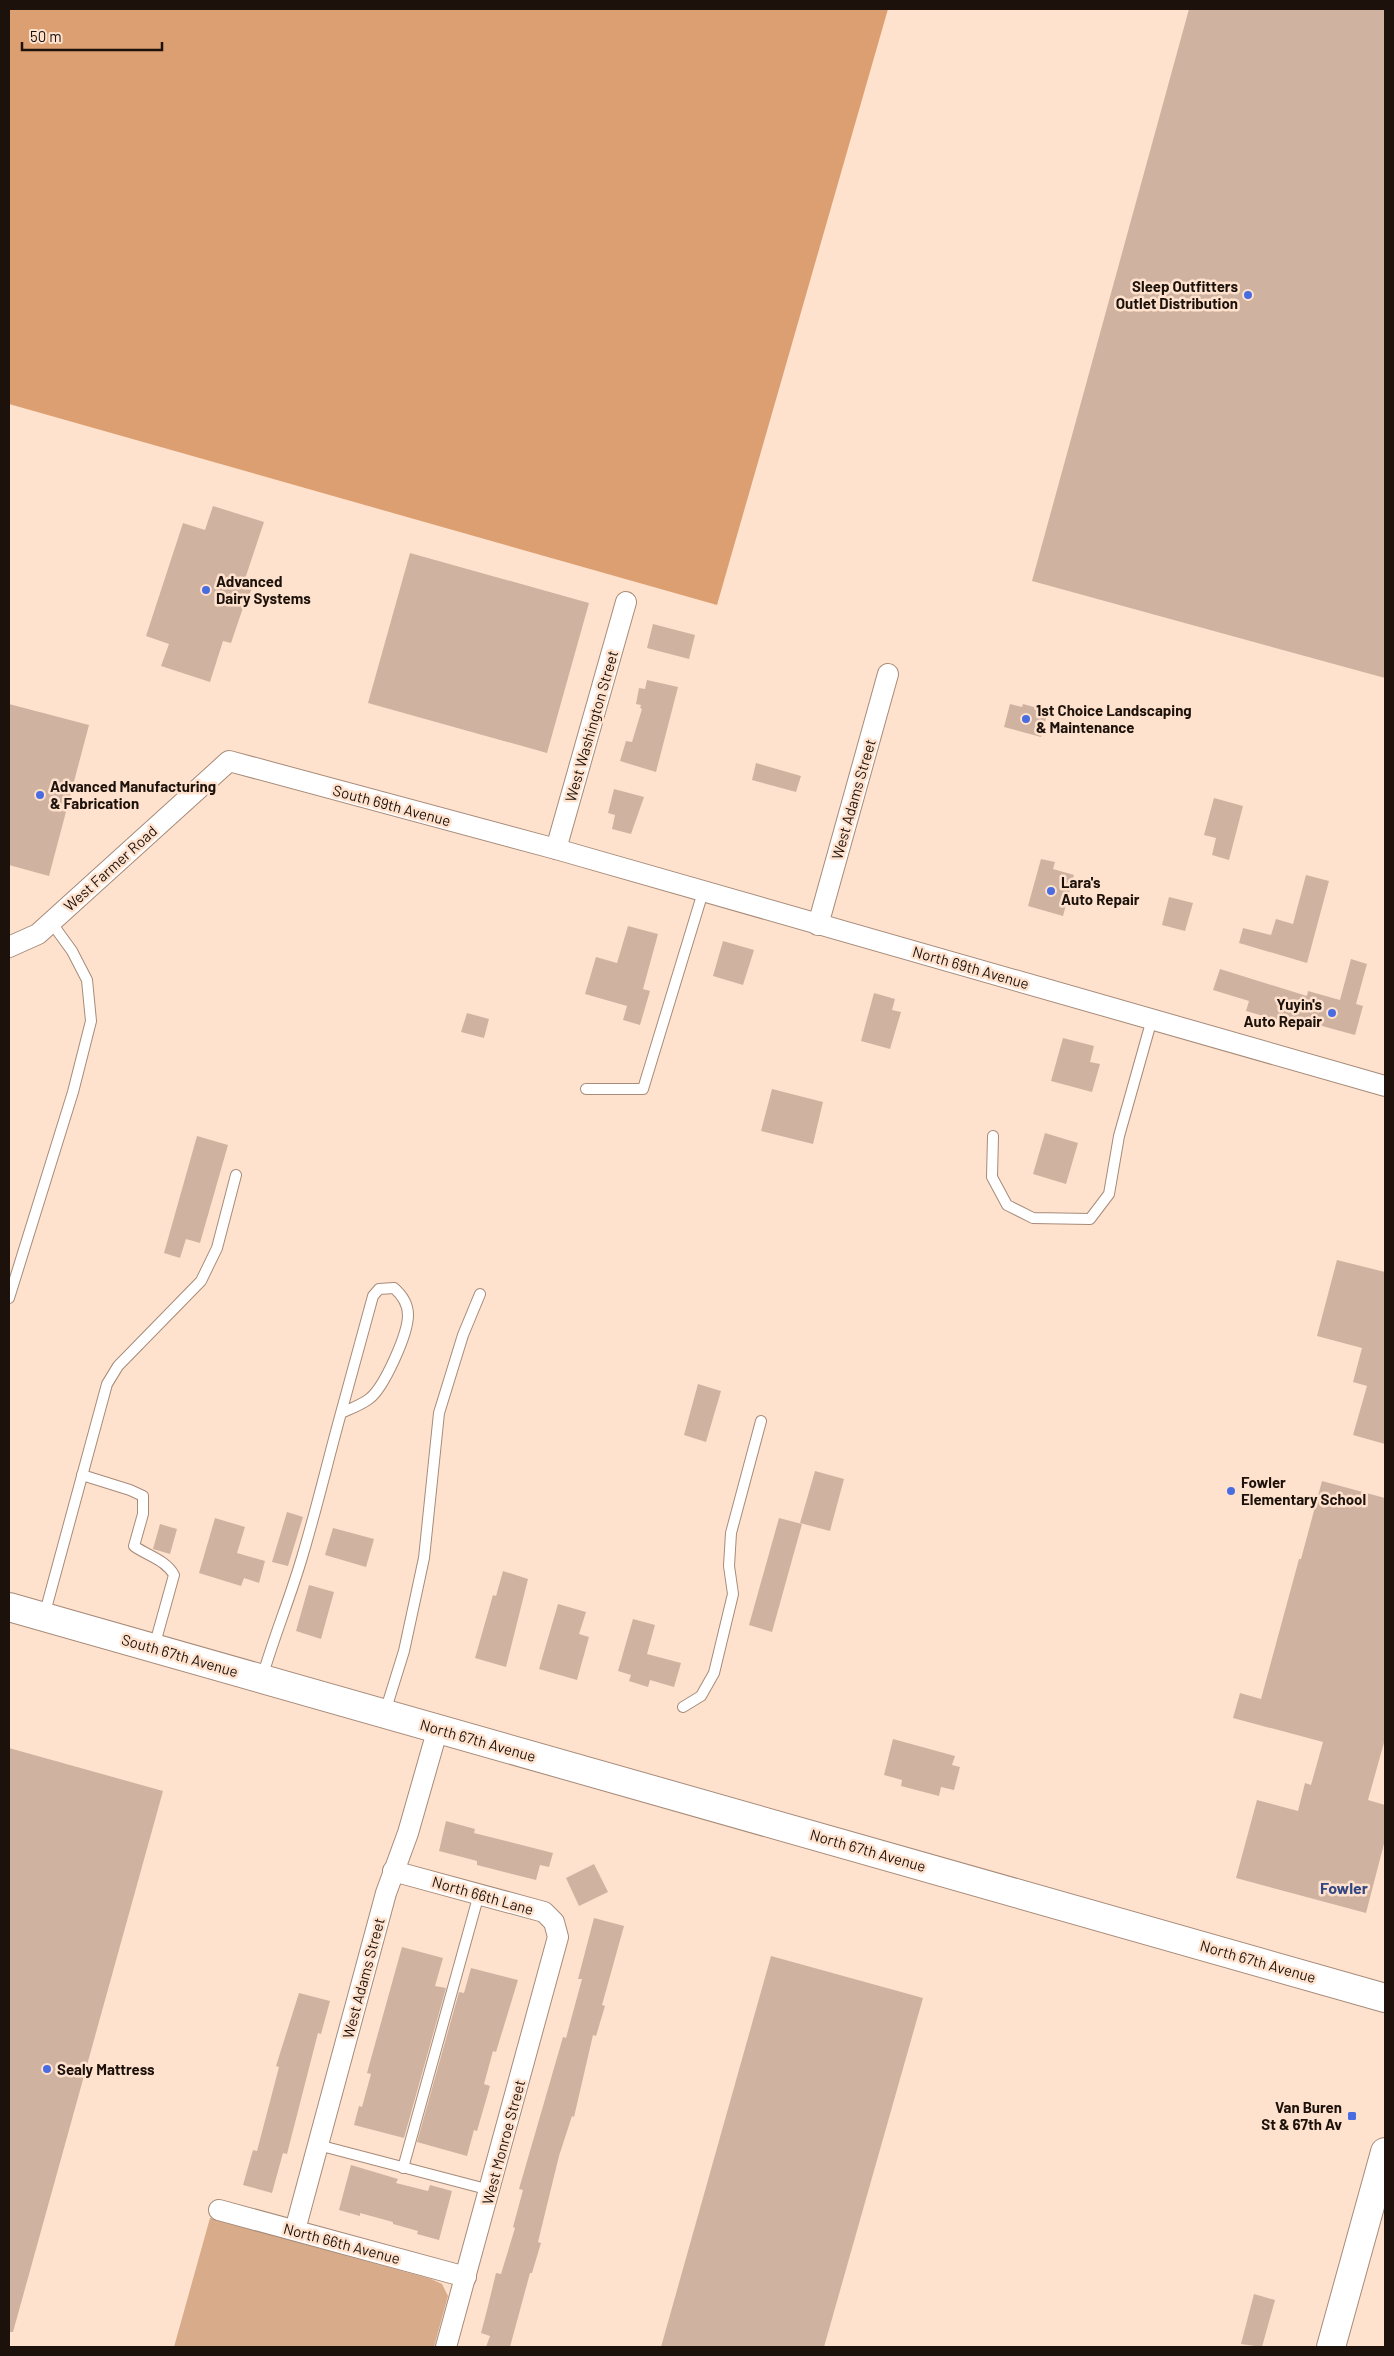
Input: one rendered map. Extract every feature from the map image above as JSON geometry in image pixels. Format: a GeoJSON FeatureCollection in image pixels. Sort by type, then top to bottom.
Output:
{"type":"FeatureCollection","features":[{"type":"Feature","properties":{"kind":"main road","name":"South 67th Avenue"},"geometry":{"type":"LineString","coordinates":[[9,1607],[351,1704]]}},
{"type":"Feature","properties":{"kind":"main road","name":"North 67th Avenue"},"geometry":{"type":"LineString","coordinates":[[351,1704],[1385,1998]]}},
{"type":"Feature","properties":{"kind":"main road"},"geometry":{"type":"LineString","coordinates":[[1331,2347],[1385,2152]]}},
{"type":"Feature","properties":{"kind":"street","name":"West Washington Street"},"geometry":{"type":"LineString","coordinates":[[556,849],[626,602]]}},
{"type":"Feature","properties":{"kind":"street","name":"West Adams Street"},"geometry":{"type":"LineString","coordinates":[[818,925],[888,674]]}},
{"type":"Feature","properties":{"kind":"street","name":"South 69th Avenue"},"geometry":{"type":"LineString","coordinates":[[229,761],[556,849]]}},
{"type":"Feature","properties":{"kind":"street","name":"West Farmer Road"},"geometry":{"type":"LineString","coordinates":[[9,947],[38,934],[229,761]]}},
{"type":"Feature","properties":{"kind":"street","name":"North 69th Avenue"},"geometry":{"type":"LineString","coordinates":[[556,849],[1385,1086]]}},
{"type":"Feature","properties":{"kind":"street","name":"West Adams Street"},"geometry":{"type":"LineString","coordinates":[[295,2230],[386,1893],[408,1833],[438,1728]]}},
{"type":"Feature","properties":{"kind":"street","name":"North 66th Lane"},"geometry":{"type":"LineString","coordinates":[[394,1871],[544,1912],[554,1922],[558,1937]]}},
{"type":"Feature","properties":{"kind":"street","name":"West Monroe Street"},"geometry":{"type":"LineString","coordinates":[[446,2347],[558,1937]]}},
{"type":"Feature","properties":{"kind":"street","name":"North 66th Avenue"},"geometry":{"type":"LineString","coordinates":[[219,2210],[466,2277]]}},
{"type":"Feature","properties":{"kind":"lane"},"geometry":{"type":"LineString","coordinates":[[586,1089],[643,1089],[703,892]]}},
{"type":"Feature","properties":{"kind":"lane"},"geometry":{"type":"LineString","coordinates":[[9,1298],[74,1092],[90,1021],[87,980],[72,951],[51,922]]}},
{"type":"Feature","properties":{"kind":"lane"},"geometry":{"type":"LineString","coordinates":[[993,1136],[992,1177],[1007,1205],[1032,1218],[1090,1219],[1109,1194],[1119,1136],[1152,1018]]}},
{"type":"Feature","properties":{"kind":"lane"},"geometry":{"type":"LineString","coordinates":[[44,1617],[107,1384],[118,1366],[201,1281],[218,1248],[236,1175]]}},
{"type":"Feature","properties":{"kind":"lane"},"geometry":{"type":"LineString","coordinates":[[262,1679],[276,1629],[302,1556],[332,1452],[341,1413],[373,1296],[379,1289],[394,1288],[404,1297],[408,1315],[401,1340],[384,1380],[370,1399],[341,1413]]}},
{"type":"Feature","properties":{"kind":"lane"},"geometry":{"type":"LineString","coordinates":[[385,1713],[404,1651],[424,1558],[439,1413],[463,1335],[480,1294]]}},
{"type":"Feature","properties":{"kind":"lane"},"geometry":{"type":"LineString","coordinates":[[683,1707],[702,1696],[714,1673],[733,1594],[730,1566],[731,1533],[761,1421]]}},
{"type":"Feature","properties":{"kind":"lane"},"geometry":{"type":"LineString","coordinates":[[82,1475],[143,1496],[143,1514],[134,1546],[148,1556],[169,1565],[174,1575],[154,1648]]}},
{"type":"Feature","properties":{"kind":"lane"},"geometry":{"type":"LineString","coordinates":[[403,2168],[479,1894]]}},
{"type":"Feature","properties":{"kind":"lane"},"geometry":{"type":"LineString","coordinates":[[318,2145],[490,2190]]}},
{"type":"Feature","properties":{"kind":"shaded area"},"geometry":{"type":"Polygon","coordinates":[[[9,9],[888,9],[717,605],[9,404],[9,9]]]}},
{"type":"Feature","properties":{"kind":"shaded area"},"geometry":{"type":"Polygon","coordinates":[[[210,2218],[431,2279],[442,2284],[448,2296],[434,2347],[174,2347],[210,2218]]]}},
{"type":"Feature","properties":{"kind":"building","name":"Sleep Outfitters Outlet Distribution"},"geometry":{"type":"Polygon","coordinates":[[[1189,9],[1385,9],[1385,678],[1032,581],[1189,9]]]}},
{"type":"Feature","properties":{"kind":"building","name":"Advanced Dairy Systems"},"geometry":{"type":"Polygon","coordinates":[[[213,506],[264,522],[245,579],[254,581],[247,603],[245,602],[231,643],[223,641],[210,682],[161,666],[169,644],[146,636],[183,523],[205,530],[213,506]]]}},
{"type":"Feature","properties":{"kind":"building"},"geometry":{"type":"Polygon","coordinates":[[[410,553],[589,603],[547,753],[368,703],[410,553]]]}},
{"type":"Feature","properties":{"kind":"building"},"geometry":{"type":"Polygon","coordinates":[[[653,624],[695,635],[689,659],[647,648],[653,624]]]}},
{"type":"Feature","properties":{"kind":"building"},"geometry":{"type":"Polygon","coordinates":[[[647,680],[678,687],[656,772],[620,761],[626,741],[632,742],[642,709],[640,708],[641,705],[636,704],[639,688],[645,689],[647,680]]]}},
{"type":"Feature","properties":{"kind":"building","name":"Advanced Manufacturing & Fabrication"},"geometry":{"type":"Polygon","coordinates":[[[9,704],[89,725],[49,876],[9,865],[9,704]]]}},
{"type":"Feature","properties":{"kind":"building","name":"1st Choice Landscaping & Maintenance"},"geometry":{"type":"Polygon","coordinates":[[[1010,704],[1022,707],[1023,704],[1048,711],[1041,737],[1004,727],[1010,704]]]}},
{"type":"Feature","properties":{"kind":"building"},"geometry":{"type":"Polygon","coordinates":[[[756,763],[801,776],[796,792],[752,780],[756,763]]]}},
{"type":"Feature","properties":{"kind":"building"},"geometry":{"type":"Polygon","coordinates":[[[614,789],[644,797],[631,834],[612,829],[615,815],[608,813],[614,789]]]}},
{"type":"Feature","properties":{"kind":"building"},"geometry":{"type":"Polygon","coordinates":[[[1214,798],[1243,806],[1229,860],[1212,855],[1216,838],[1204,835],[1214,798]]]}},
{"type":"Feature","properties":{"kind":"building","name":"Lara's Auto Repair"},"geometry":{"type":"Polygon","coordinates":[[[1041,859],[1055,862],[1053,869],[1074,875],[1063,916],[1028,906],[1041,859]]]}},
{"type":"Feature","properties":{"kind":"building"},"geometry":{"type":"Polygon","coordinates":[[[1306,875],[1329,881],[1307,963],[1239,943],[1243,928],[1271,935],[1276,919],[1293,924],[1306,875]]]}},
{"type":"Feature","properties":{"kind":"building"},"geometry":{"type":"Polygon","coordinates":[[[1169,897],[1193,903],[1185,931],[1162,925],[1169,897]]]}},
{"type":"Feature","properties":{"kind":"building"},"geometry":{"type":"Polygon","coordinates":[[[628,926],[658,934],[643,989],[650,991],[640,1025],[623,1020],[627,1006],[585,994],[596,957],[617,963],[628,926]]]}},
{"type":"Feature","properties":{"kind":"building"},"geometry":{"type":"Polygon","coordinates":[[[723,941],[754,950],[743,985],[713,976],[723,941]]]}},
{"type":"Feature","properties":{"kind":"building"},"geometry":{"type":"Polygon","coordinates":[[[1351,959],[1367,964],[1356,1004],[1363,1006],[1355,1035],[1278,1014],[1277,1020],[1246,1011],[1249,1001],[1213,990],[1220,969],[1307,996],[1308,991],[1340,1000],[1351,959]]]}},
{"type":"Feature","properties":{"kind":"building"},"geometry":{"type":"Polygon","coordinates":[[[874,993],[895,999],[892,1010],[901,1012],[890,1049],[861,1041],[874,993]]]}},
{"type":"Feature","properties":{"kind":"building"},"geometry":{"type":"Polygon","coordinates":[[[467,1013],[489,1019],[484,1038],[461,1032],[467,1013]]]}},
{"type":"Feature","properties":{"kind":"building"},"geometry":{"type":"Polygon","coordinates":[[[1063,1038],[1094,1046],[1090,1062],[1100,1064],[1092,1092],[1051,1081],[1063,1038]]]}},
{"type":"Feature","properties":{"kind":"building"},"geometry":{"type":"Polygon","coordinates":[[[772,1089],[823,1102],[813,1144],[761,1131],[772,1089]]]}},
{"type":"Feature","properties":{"kind":"building"},"geometry":{"type":"Polygon","coordinates":[[[1045,1133],[1078,1143],[1066,1184],[1033,1174],[1045,1133]]]}},
{"type":"Feature","properties":{"kind":"building"},"geometry":{"type":"Polygon","coordinates":[[[197,1136],[228,1145],[200,1243],[186,1239],[180,1258],[164,1253],[197,1136]]]}},
{"type":"Feature","properties":{"kind":"building"},"geometry":{"type":"Polygon","coordinates":[[[1337,1260],[1385,1272],[1385,1444],[1353,1435],[1367,1386],[1353,1382],[1362,1348],[1317,1336],[1337,1260]]]}},
{"type":"Feature","properties":{"kind":"building"},"geometry":{"type":"Polygon","coordinates":[[[698,1384],[721,1391],[706,1442],[684,1435],[698,1384]]]}},
{"type":"Feature","properties":{"kind":"building"},"geometry":{"type":"Polygon","coordinates":[[[815,1471],[844,1479],[830,1531],[800,1523],[815,1471]]]}},
{"type":"Feature","properties":{"kind":"building"},"geometry":{"type":"Polygon","coordinates":[[[1322,1481],[1385,1498],[1385,1739],[1368,1800],[1385,1805],[1385,1840],[1366,1913],[1236,1878],[1257,1800],[1298,1811],[1305,1783],[1311,1785],[1323,1742],[1233,1718],[1240,1693],[1261,1699],[1322,1481]]]}},
{"type":"Feature","properties":{"kind":"building"},"geometry":{"type":"Polygon","coordinates":[[[287,1512],[303,1517],[288,1566],[272,1562],[287,1512]]]}},
{"type":"Feature","properties":{"kind":"building"},"geometry":{"type":"Polygon","coordinates":[[[215,1518],[245,1527],[237,1553],[265,1561],[259,1583],[244,1578],[241,1586],[199,1573],[215,1518]]]}},
{"type":"Feature","properties":{"kind":"building"},"geometry":{"type":"Polygon","coordinates":[[[779,1518],[802,1524],[772,1632],[749,1625],[779,1518]]]}},
{"type":"Feature","properties":{"kind":"building"},"geometry":{"type":"Polygon","coordinates":[[[160,1524],[177,1529],[170,1554],[153,1549],[160,1524]]]}},
{"type":"Feature","properties":{"kind":"building"},"geometry":{"type":"Polygon","coordinates":[[[333,1528],[374,1539],[366,1567],[325,1555],[333,1528]]]}},
{"type":"Feature","properties":{"kind":"building"},"geometry":{"type":"Polygon","coordinates":[[[503,1571],[528,1579],[506,1667],[475,1658],[493,1595],[496,1596],[503,1571]]]}},
{"type":"Feature","properties":{"kind":"building"},"geometry":{"type":"Polygon","coordinates":[[[309,1585],[334,1592],[321,1639],[296,1631],[309,1585]]]}},
{"type":"Feature","properties":{"kind":"building"},"geometry":{"type":"Polygon","coordinates":[[[558,1604],[586,1612],[579,1634],[589,1637],[577,1680],[539,1669],[558,1604]]]}},
{"type":"Feature","properties":{"kind":"building"},"geometry":{"type":"Polygon","coordinates":[[[633,1619],[655,1625],[647,1654],[681,1663],[674,1687],[650,1680],[648,1687],[629,1681],[631,1675],[618,1671],[633,1619]]]}},
{"type":"Feature","properties":{"kind":"building"},"geometry":{"type":"Polygon","coordinates":[[[893,1739],[955,1756],[952,1765],[960,1767],[954,1790],[941,1787],[939,1796],[901,1786],[902,1780],[884,1775],[893,1739]]]}},
{"type":"Feature","properties":{"kind":"building","name":"Sealy Mattress"},"geometry":{"type":"Polygon","coordinates":[[[9,1748],[163,1791],[13,2332],[9,2332],[9,1748]]]}},
{"type":"Feature","properties":{"kind":"building"},"geometry":{"type":"Polygon","coordinates":[[[446,1821],[475,1829],[474,1833],[553,1853],[549,1867],[540,1865],[536,1880],[477,1865],[477,1861],[439,1851],[446,1821]]]}},
{"type":"Feature","properties":{"kind":"building"},"geometry":{"type":"Polygon","coordinates":[[[594,1864],[608,1892],[579,1906],[566,1878],[594,1864]]]}},
{"type":"Feature","properties":{"kind":"building"},"geometry":{"type":"Polygon","coordinates":[[[594,1918],[624,1926],[602,2005],[605,2006],[596,2036],[593,2035],[574,2117],[572,2116],[559,2156],[538,2242],[541,2243],[532,2273],[530,2273],[510,2347],[486,2347],[490,2336],[481,2333],[496,2273],[501,2274],[515,2228],[513,2227],[523,2190],[519,2189],[563,2037],[566,2038],[582,1979],[578,1979],[594,1918]]]}},
{"type":"Feature","properties":{"kind":"building"},"geometry":{"type":"Polygon","coordinates":[[[402,1947],[443,1958],[435,1986],[446,1988],[404,2138],[354,2125],[359,2106],[362,2107],[371,2074],[367,2073],[402,1947]]]}},
{"type":"Feature","properties":{"kind":"building"},"geometry":{"type":"Polygon","coordinates":[[[771,1956],[923,1998],[824,2347],[661,2347],[771,1956]]]}},
{"type":"Feature","properties":{"kind":"building"},"geometry":{"type":"Polygon","coordinates":[[[471,1968],[518,1980],[496,2052],[493,2051],[484,2084],[490,2086],[477,2131],[474,2130],[467,2156],[417,2142],[459,1992],[464,1993],[471,1968]]]}},
{"type":"Feature","properties":{"kind":"building"},"geometry":{"type":"Polygon","coordinates":[[[299,1993],[330,2001],[321,2034],[318,2033],[287,2154],[283,2153],[272,2193],[243,2185],[253,2150],[257,2151],[279,2067],[276,2066],[299,1993]]]}},
{"type":"Feature","properties":{"kind":"building"},"geometry":{"type":"Polygon","coordinates":[[[351,2165],[398,2179],[396,2183],[428,2191],[430,2185],[452,2191],[439,2240],[417,2234],[418,2231],[393,2224],[393,2222],[360,2213],[360,2216],[339,2210],[351,2165]]]}},
{"type":"Feature","properties":{"kind":"building"},"geometry":{"type":"Polygon","coordinates":[[[1254,2294],[1275,2300],[1262,2347],[1241,2344],[1254,2294]]]}},
{"type":"Feature","properties":{"kind":"place","name":"Sleep Outfitters Outlet Distribution"},"geometry":{"type":"Point","coordinates":[1248,295]}},
{"type":"Feature","properties":{"kind":"place","name":"Advanced Dairy Systems"},"geometry":{"type":"Point","coordinates":[206,590]}},
{"type":"Feature","properties":{"kind":"place","name":"1st Choice Landscaping & Maintenance"},"geometry":{"type":"Point","coordinates":[1026,719]}},
{"type":"Feature","properties":{"kind":"place","name":"Advanced Manufacturing & Fabrication"},"geometry":{"type":"Point","coordinates":[40,795]}},
{"type":"Feature","properties":{"kind":"place","name":"Lara's Auto Repair"},"geometry":{"type":"Point","coordinates":[1051,891]}},
{"type":"Feature","properties":{"kind":"place","name":"Yuyin's Auto Repair"},"geometry":{"type":"Point","coordinates":[1332,1013]}},
{"type":"Feature","properties":{"kind":"place","name":"Fowler Elementary School"},"geometry":{"type":"Point","coordinates":[1231,1491]}},
{"type":"Feature","properties":{"kind":"place","name":"Sealy Mattress"},"geometry":{"type":"Point","coordinates":[47,2069]}},
{"type":"Feature","properties":{"kind":"place","name":"Van Buren St & 67th Av"},"geometry":{"type":"Point","coordinates":[1352,2116]}},
{"type":"Feature","properties":{"kind":"district","name":"Fowler"},"geometry":{"type":"Point","coordinates":[1344,1887]}}]}
